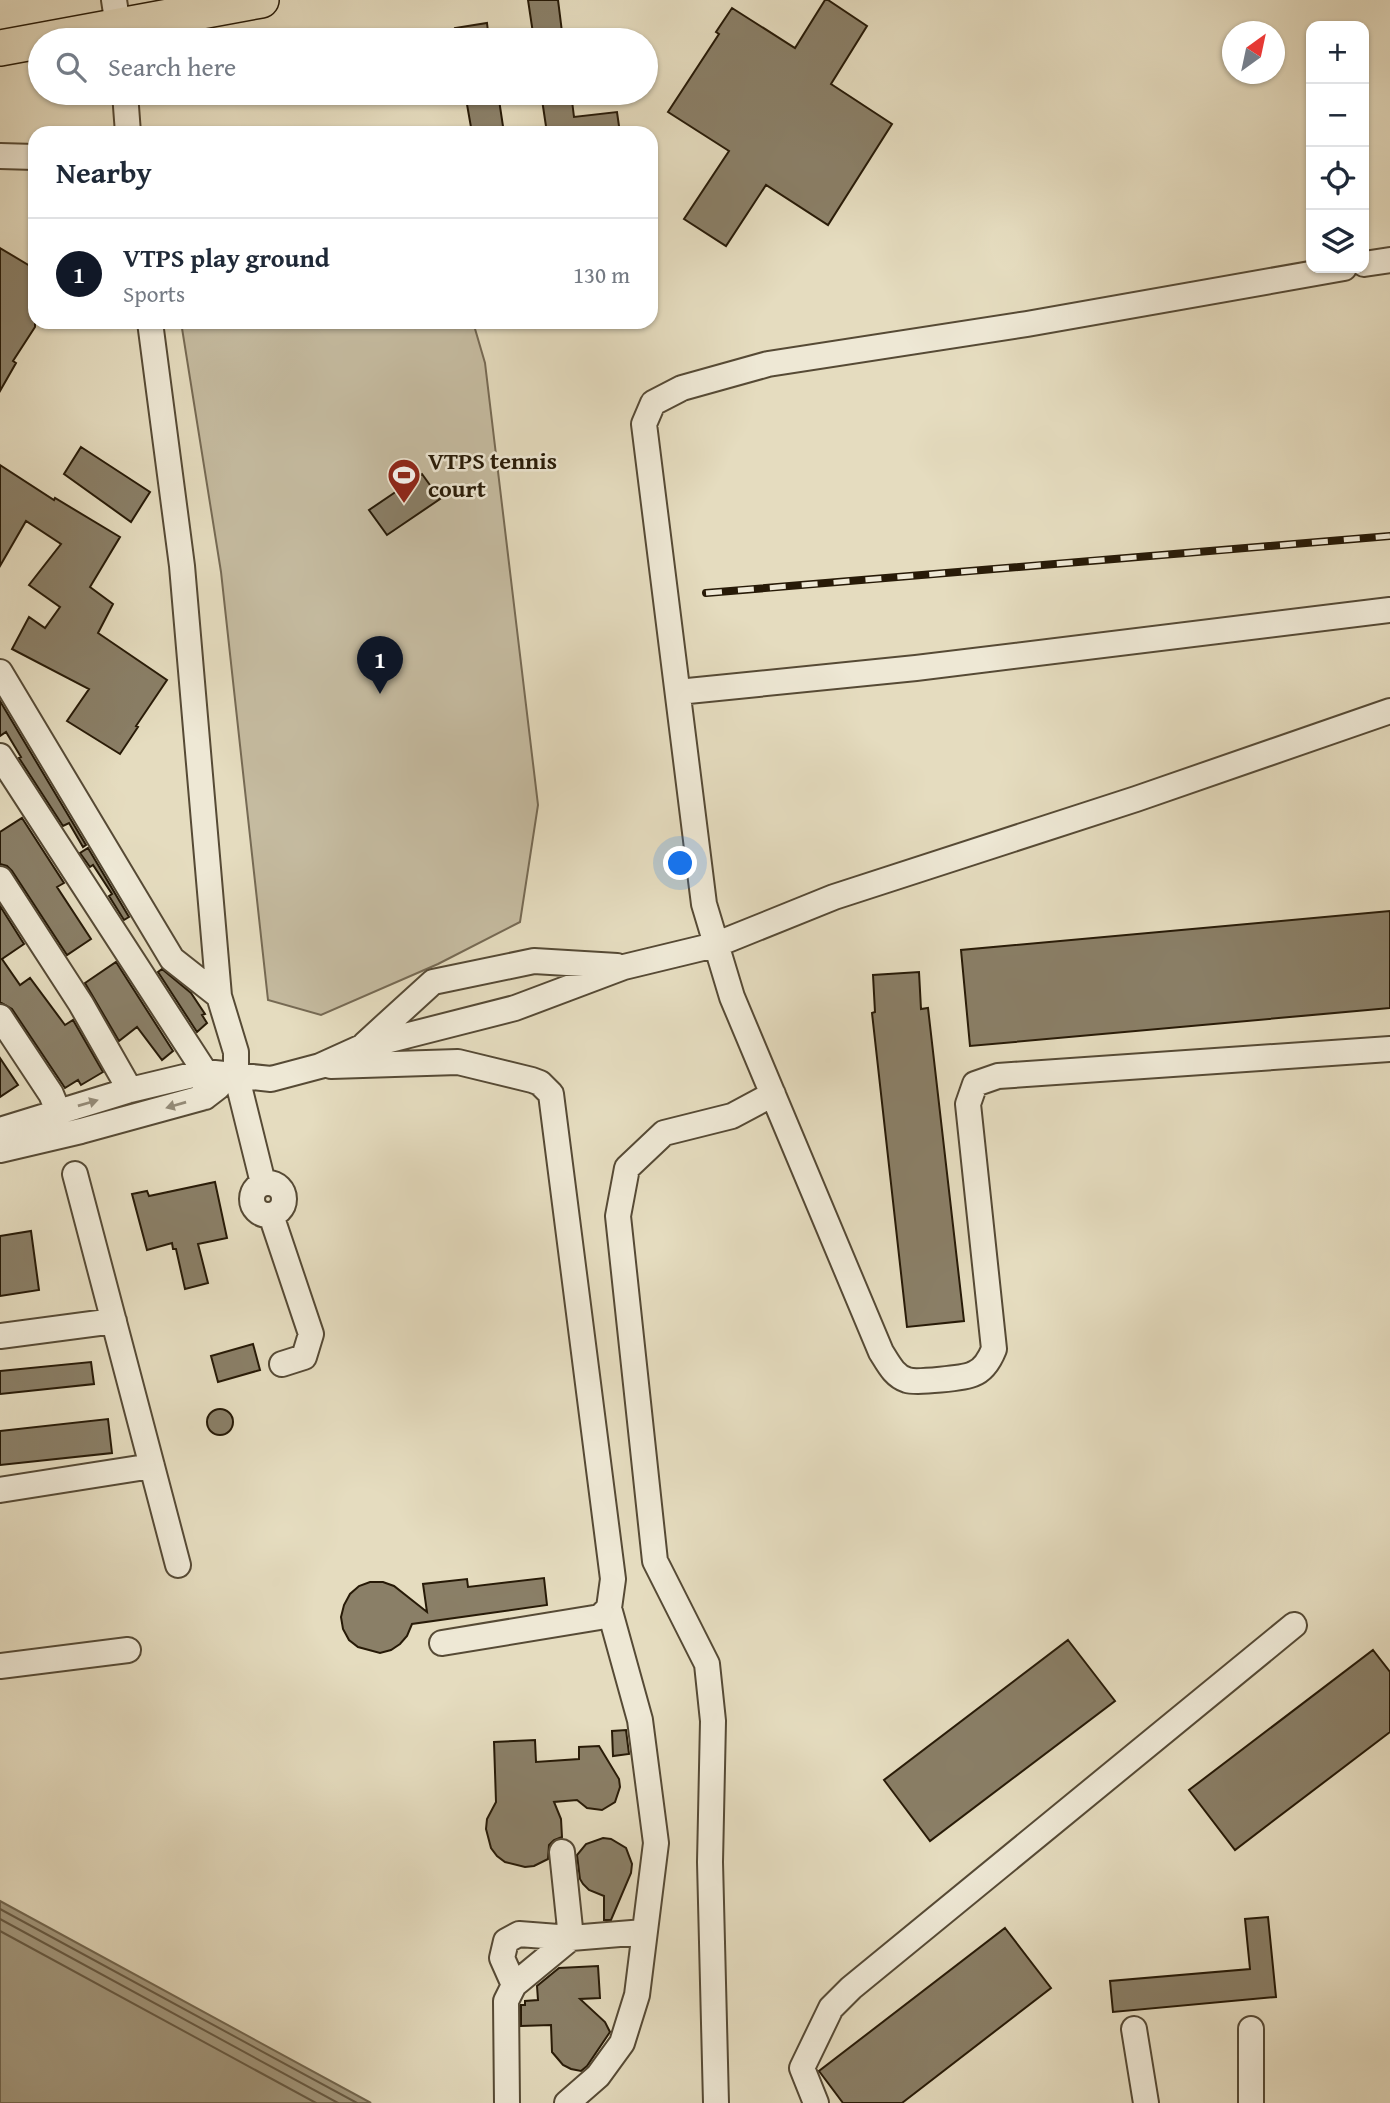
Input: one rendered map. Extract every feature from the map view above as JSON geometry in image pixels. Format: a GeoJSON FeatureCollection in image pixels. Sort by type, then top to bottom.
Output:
{"type":"FeatureCollection","features":[{"type":"Feature","properties":{"kind":"highway"},"geometry":{"type":"LineString","coordinates":[[0,25],[261,0]]}},
{"type":"Feature","properties":{"kind":"highway"},"geometry":{"type":"LineString","coordinates":[[71,28],[121,14]]}},
{"type":"Feature","properties":{"kind":"highway"},"geometry":{"type":"LineString","coordinates":[[0,48],[28,40]]}},
{"type":"Feature","properties":{"kind":"street"},"geometry":{"type":"LineString","coordinates":[[126,105],[127,126]]}},
{"type":"Feature","properties":{"kind":"street"},"geometry":{"type":"LineString","coordinates":[[0,156],[28,157]]}},
{"type":"Feature","properties":{"kind":"street"},"geometry":{"type":"LineString","coordinates":[[1369,263],[1390,260]]}},
{"type":"Feature","properties":{"kind":"street"},"geometry":{"type":"LineString","coordinates":[[1316,273],[1027,324],[768,364],[682,388],[653,403],[645,424],[704,904],[732,997],[881,1352],[900,1377],[908,1381],[919,1381],[973,1374],[985,1366],[994,1349],[968,1104],[975,1084],[998,1076],[1390,1049]]}},
{"type":"Feature","properties":{"kind":"street"},"geometry":{"type":"LineString","coordinates":[[151,329],[182,566],[219,996],[236,1052],[236,1074],[263,1183],[255,1189],[252,1200],[256,1210],[265,1215],[271,1214],[310,1334],[303,1357],[282,1364]]}},
{"type":"Feature","properties":{"kind":"street"},"geometry":{"type":"LineString","coordinates":[[678,692],[916,668],[1390,610]]}},
{"type":"Feature","properties":{"kind":"street"},"geometry":{"type":"LineString","coordinates":[[0,672],[172,959],[219,996]]}},
{"type":"Feature","properties":{"kind":"street"},"geometry":{"type":"LineString","coordinates":[[0,1130],[130,1090],[205,1072],[271,1079],[320,1066],[362,1047],[515,1008],[624,967],[715,945],[834,897],[1136,799],[1390,711]]}},
{"type":"Feature","properties":{"kind":"street"},"geometry":{"type":"LineString","coordinates":[[0,757],[205,1072],[205,1097]]}},
{"type":"Feature","properties":{"kind":"street"},"geometry":{"type":"LineString","coordinates":[[0,879],[81,1003],[130,1090]]}},
{"type":"Feature","properties":{"kind":"street"},"geometry":{"type":"LineString","coordinates":[[362,1047],[433,982],[534,961],[624,967]]}},
{"type":"Feature","properties":{"kind":"street"},"geometry":{"type":"LineString","coordinates":[[0,1017],[51,1094],[58,1111]]}},
{"type":"Feature","properties":{"kind":"street"},"geometry":{"type":"LineString","coordinates":[[320,1066],[458,1062],[540,1083],[551,1094],[613,1579],[609,1608],[640,1720],[656,1843],[638,1995],[622,2043],[598,2076],[567,2103]]}},
{"type":"Feature","properties":{"kind":"street"},"geometry":{"type":"LineString","coordinates":[[0,1150],[205,1097],[236,1074]]}},
{"type":"Feature","properties":{"kind":"street"},"geometry":{"type":"LineString","coordinates":[[716,2103],[710,1862],[712,1710],[707,1664],[654,1561],[618,1216],[627,1168],[664,1133],[732,1116],[773,1094]]}},
{"type":"Feature","properties":{"kind":"street"},"geometry":{"type":"LineString","coordinates":[[75,1174],[178,1565]]}},
{"type":"Feature","properties":{"kind":"street"},"geometry":{"type":"LineString","coordinates":[[0,1336],[114,1321]]}},
{"type":"Feature","properties":{"kind":"street"},"geometry":{"type":"LineString","coordinates":[[0,1490],[152,1466]]}},
{"type":"Feature","properties":{"kind":"street"},"geometry":{"type":"LineString","coordinates":[[442,1643],[600,1617],[609,1608]]}},
{"type":"Feature","properties":{"kind":"street"},"geometry":{"type":"LineString","coordinates":[[816,2103],[802,2068],[821,2025],[831,2008],[844,1995],[1294,1625]]}},
{"type":"Feature","properties":{"kind":"street"},"geometry":{"type":"LineString","coordinates":[[0,1666],[128,1650]]}},
{"type":"Feature","properties":{"kind":"street"},"geometry":{"type":"LineString","coordinates":[[562,1852],[571,1938]]}},
{"type":"Feature","properties":{"kind":"street"},"geometry":{"type":"LineString","coordinates":[[514,1985],[502,1958],[506,1941],[519,1934],[571,1938],[644,1932]]}},
{"type":"Feature","properties":{"kind":"street"},"geometry":{"type":"LineString","coordinates":[[507,2103],[506,2001],[514,1985],[571,1938]]}},
{"type":"Feature","properties":{"kind":"street"},"geometry":{"type":"LineString","coordinates":[[1134,2029],[1146,2103]]}},
{"type":"Feature","properties":{"kind":"street"},"geometry":{"type":"LineString","coordinates":[[1251,2029],[1251,2103]]}},
{"type":"Feature","properties":{"kind":"shaded area"},"geometry":{"type":"Polygon","coordinates":[[[182,329],[475,329],[485,363],[538,805],[520,922],[438,964],[321,1015],[268,1000],[221,572],[182,329]]]}},
{"type":"Feature","properties":{"kind":"water"},"geometry":{"type":"Polygon","coordinates":[[[0,1901],[371,2103],[0,2103],[0,1901]]]}},
{"type":"Feature","properties":{"kind":"building"},"geometry":{"type":"Polygon","coordinates":[[[528,0],[558,0],[562,28],[532,28],[528,0]]]}},
{"type":"Feature","properties":{"kind":"building"},"geometry":{"type":"Polygon","coordinates":[[[825,0],[867,26],[831,84],[892,124],[828,225],[766,185],[726,246],[684,219],[729,151],[668,112],[719,34],[716,32],[732,8],[795,48],[825,0]]]}},
{"type":"Feature","properties":{"kind":"building"},"geometry":{"type":"Polygon","coordinates":[[[487,23],[488,28],[455,28],[487,23]]]}},
{"type":"Feature","properties":{"kind":"building"},"geometry":{"type":"Polygon","coordinates":[[[467,105],[500,105],[503,126],[471,126],[467,105]]]}},
{"type":"Feature","properties":{"kind":"building"},"geometry":{"type":"Polygon","coordinates":[[[543,105],[572,105],[574,117],[617,112],[619,126],[546,126],[543,105]]]}},
{"type":"Feature","properties":{"kind":"building"},"geometry":{"type":"Polygon","coordinates":[[[0,248],[28,265],[28,329],[34,329],[13,361],[16,363],[0,391],[0,248]]]}},
{"type":"Feature","properties":{"kind":"building"},"geometry":{"type":"Polygon","coordinates":[[[81,447],[150,492],[131,522],[64,474],[81,447]]]}},
{"type":"Feature","properties":{"kind":"building"},"geometry":{"type":"Polygon","coordinates":[[[0,465],[54,500],[55,498],[120,537],[90,587],[113,604],[98,633],[167,680],[120,754],[67,721],[89,689],[12,649],[29,617],[45,628],[60,607],[29,585],[61,544],[26,521],[0,566],[0,465]]]}},
{"type":"Feature","properties":{"kind":"building","name":"VTPS tennis court"},"geometry":{"type":"Polygon","coordinates":[[[422,474],[440,499],[387,535],[369,510],[422,474]]]}},
{"type":"Feature","properties":{"kind":"building"},"geometry":{"type":"Polygon","coordinates":[[[0,701],[86,845],[83,847],[69,823],[63,826],[19,758],[21,757],[6,732],[0,736],[0,701]]]}},
{"type":"Feature","properties":{"kind":"building"},"geometry":{"type":"Polygon","coordinates":[[[22,818],[64,883],[57,887],[91,939],[67,955],[12,871],[0,864],[0,832],[22,818]]]}},
{"type":"Feature","properties":{"kind":"building"},"geometry":{"type":"Polygon","coordinates":[[[88,848],[129,917],[124,920],[109,896],[112,894],[93,865],[90,867],[80,853],[88,848]]]}},
{"type":"Feature","properties":{"kind":"building"},"geometry":{"type":"Polygon","coordinates":[[[0,906],[24,944],[2,959],[20,985],[30,978],[65,1025],[73,1020],[103,1072],[81,1085],[78,1080],[65,1088],[12,1009],[0,1002],[0,906]]]}},
{"type":"Feature","properties":{"kind":"building"},"geometry":{"type":"Polygon","coordinates":[[[1390,911],[1390,1008],[970,1046],[961,950],[1390,911]]]}},
{"type":"Feature","properties":{"kind":"building"},"geometry":{"type":"Polygon","coordinates":[[[116,962],[173,1051],[162,1060],[137,1027],[119,1041],[85,983],[116,962]]]}},
{"type":"Feature","properties":{"kind":"building"},"geometry":{"type":"Polygon","coordinates":[[[162,969],[191,993],[205,1014],[202,1015],[207,1023],[197,1032],[158,972],[162,969]]]}},
{"type":"Feature","properties":{"kind":"building"},"geometry":{"type":"Polygon","coordinates":[[[919,972],[921,1009],[928,1008],[964,1321],[907,1327],[872,1013],[875,1012],[873,975],[919,972]]]}},
{"type":"Feature","properties":{"kind":"building"},"geometry":{"type":"Polygon","coordinates":[[[0,1058],[18,1085],[0,1097],[0,1058]]]}},
{"type":"Feature","properties":{"kind":"building"},"geometry":{"type":"Polygon","coordinates":[[[215,1182],[227,1238],[198,1244],[208,1283],[185,1289],[176,1249],[173,1249],[172,1243],[147,1250],[132,1194],[147,1191],[149,1196],[215,1182]]]}},
{"type":"Feature","properties":{"kind":"building"},"geometry":{"type":"Polygon","coordinates":[[[31,1231],[39,1290],[0,1296],[0,1236],[31,1231]]]}},
{"type":"Feature","properties":{"kind":"building"},"geometry":{"type":"Polygon","coordinates":[[[253,1344],[260,1370],[218,1382],[211,1356],[253,1344]]]}},
{"type":"Feature","properties":{"kind":"building"},"geometry":{"type":"Polygon","coordinates":[[[91,1362],[94,1384],[0,1394],[0,1371],[91,1362]]]}},
{"type":"Feature","properties":{"kind":"building"},"geometry":{"type":"Polygon","coordinates":[[[220,1409],[229,1413],[233,1422],[229,1431],[220,1435],[211,1431],[207,1422],[211,1413],[220,1409]]]}},
{"type":"Feature","properties":{"kind":"building"},"geometry":{"type":"Polygon","coordinates":[[[108,1419],[112,1453],[0,1465],[0,1431],[108,1419]]]}},
{"type":"Feature","properties":{"kind":"building"},"geometry":{"type":"Polygon","coordinates":[[[544,1578],[547,1605],[412,1624],[400,1644],[380,1653],[358,1647],[349,1640],[343,1629],[341,1617],[350,1594],[359,1586],[370,1582],[383,1582],[394,1586],[427,1612],[423,1584],[467,1579],[468,1587],[544,1578]]]}},
{"type":"Feature","properties":{"kind":"building"},"geometry":{"type":"Polygon","coordinates":[[[1068,1640],[1115,1701],[930,1841],[884,1780],[1068,1640]]]}},
{"type":"Feature","properties":{"kind":"building"},"geometry":{"type":"Polygon","coordinates":[[[1373,1650],[1390,1672],[1390,1732],[1235,1850],[1189,1790],[1373,1650]]]}},
{"type":"Feature","properties":{"kind":"building"},"geometry":{"type":"Polygon","coordinates":[[[626,1730],[629,1754],[613,1756],[612,1731],[626,1730]]]}},
{"type":"Feature","properties":{"kind":"building"},"geometry":{"type":"Polygon","coordinates":[[[535,1740],[536,1762],[579,1759],[579,1747],[599,1746],[619,1779],[620,1787],[615,1802],[602,1810],[587,1808],[577,1800],[554,1802],[561,1819],[562,1837],[549,1845],[548,1859],[525,1867],[505,1862],[497,1856],[491,1848],[486,1829],[487,1819],[496,1802],[494,1742],[535,1740]]]}},
{"type":"Feature","properties":{"kind":"building"},"geometry":{"type":"Polygon","coordinates":[[[603,1838],[611,1839],[626,1848],[632,1864],[631,1873],[611,1920],[604,1920],[604,1896],[589,1890],[580,1879],[577,1855],[586,1844],[603,1838]]]}},
{"type":"Feature","properties":{"kind":"building"},"geometry":{"type":"Polygon","coordinates":[[[1268,1917],[1276,1997],[1113,2012],[1110,1981],[1250,1969],[1245,1919],[1268,1917]]]}},
{"type":"Feature","properties":{"kind":"building"},"geometry":{"type":"Polygon","coordinates":[[[1005,1928],[1051,1988],[902,2103],[843,2103],[819,2071],[1005,1928]]]}},
{"type":"Feature","properties":{"kind":"building"},"geometry":{"type":"Polygon","coordinates":[[[598,1966],[600,1998],[580,1999],[605,2022],[610,2032],[587,2066],[581,2071],[571,2069],[563,2065],[552,2052],[551,2025],[521,2026],[521,2005],[525,2005],[525,2001],[538,2000],[537,1986],[559,1968],[598,1966]]]}},
{"type":"Feature","properties":{"kind":"railway"},"geometry":{"type":"LineString","coordinates":[[706,593],[1390,536]]}},
{"type":"Feature","properties":{"kind":"place","name":"VTPS tennis court"},"geometry":{"type":"Point","coordinates":[404,505]}},
{"type":"Feature","properties":{"kind":"place","name":"VTPS play ground"},"geometry":{"type":"Point","coordinates":[380,694]}}]}
